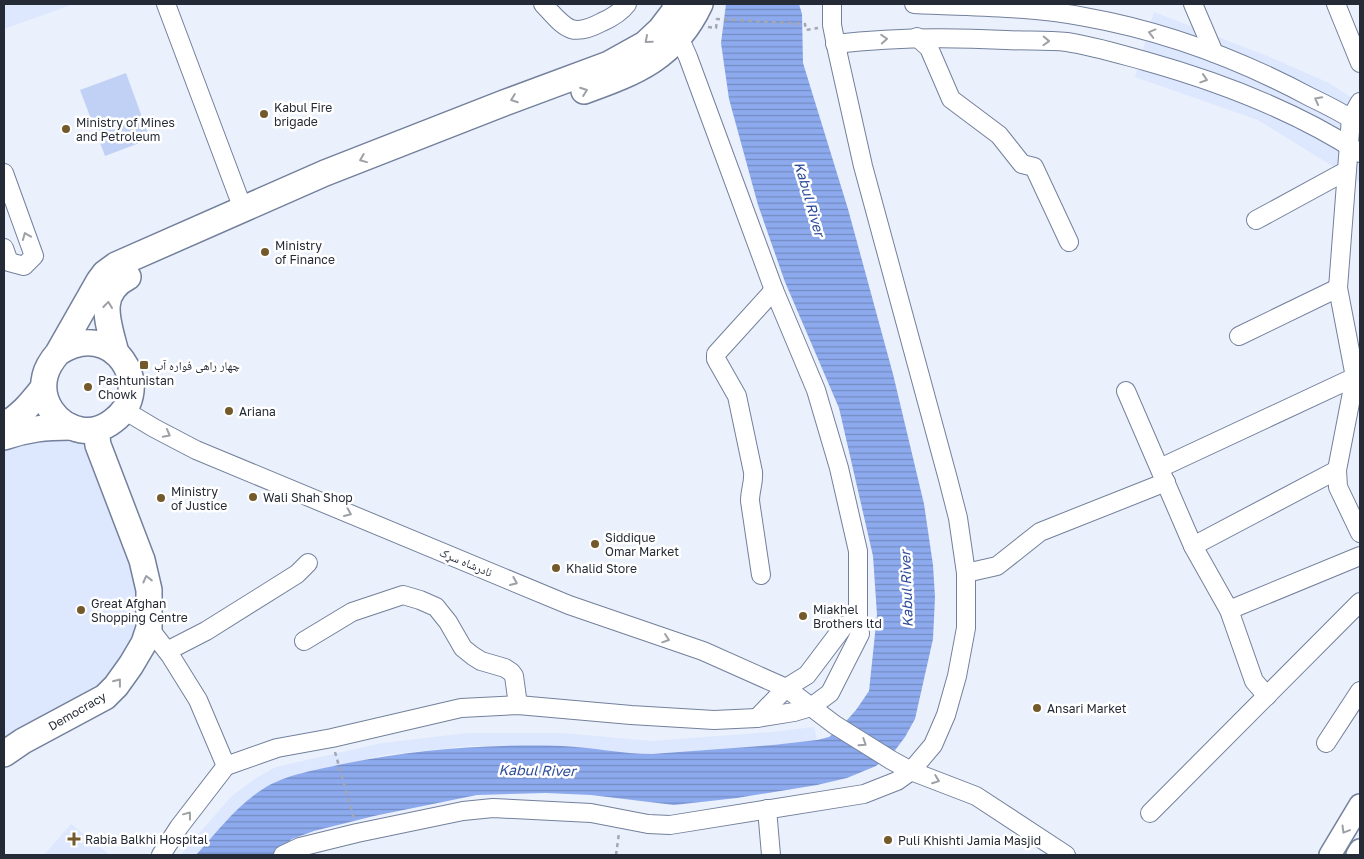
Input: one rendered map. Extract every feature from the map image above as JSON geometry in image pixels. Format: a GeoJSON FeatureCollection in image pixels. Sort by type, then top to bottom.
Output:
{"type":"FeatureCollection","features":[{"type":"Feature","properties":{"kind":"highway"},"geometry":{"type":"LineString","coordinates":[[70,427],[51,412],[43,388],[45,375],[99,281],[105,273],[116,265],[334,170],[615,61],[650,39],[673,13],[676,4]]}},
{"type":"Feature","properties":{"kind":"highway"},"geometry":{"type":"LineString","coordinates":[[116,353],[106,310],[111,292],[120,282],[300,202],[506,120],[627,75],[656,58],[689,26],[708,11]]}},
{"type":"Feature","properties":{"kind":"highway"},"geometry":{"type":"LineString","coordinates":[[4,438],[22,430],[37,428],[70,427],[96,430],[107,426],[118,418],[124,410],[130,392],[129,374],[124,362],[116,353],[107,347],[87,342],[67,348],[58,354]]}},
{"type":"Feature","properties":{"kind":"highway"},"geometry":{"type":"LineString","coordinates":[[4,425],[25,411],[43,388]]}},
{"type":"Feature","properties":{"kind":"highway"},"geometry":{"type":"LineString","coordinates":[[96,430],[98,444],[142,560],[149,590],[150,628]]}},
{"type":"Feature","properties":{"kind":"highway","name":"Democracy"},"geometry":{"type":"LineString","coordinates":[[4,754],[23,741],[105,697],[116,686],[131,665],[144,643],[150,628]]}},
{"type":"Feature","properties":{"kind":"main road"},"geometry":{"type":"LineString","coordinates":[[1330,855],[1360,805]]}},
{"type":"Feature","properties":{"kind":"main road"},"geometry":{"type":"LineString","coordinates":[[1357,855],[1360,850]]}},
{"type":"Feature","properties":{"kind":"street"},"geometry":{"type":"LineString","coordinates":[[166,4],[243,209]]}},
{"type":"Feature","properties":{"kind":"street"},"geometry":{"type":"LineString","coordinates":[[543,4],[559,20],[577,31],[587,30],[612,17],[627,4]]}},
{"type":"Feature","properties":{"kind":"street"},"geometry":{"type":"LineString","coordinates":[[283,855],[300,847],[342,836],[463,811],[493,808],[591,813],[648,824],[670,825],[864,794],[897,781],[911,771],[933,745],[946,716],[957,676],[966,628],[966,573],[958,518],[863,166],[832,26],[832,4]]}},
{"type":"Feature","properties":{"kind":"street"},"geometry":{"type":"LineString","coordinates":[[914,4],[1031,10],[1084,16],[1187,42],[1280,80],[1355,121]]}},
{"type":"Feature","properties":{"kind":"street"},"geometry":{"type":"LineString","coordinates":[[1336,4],[1360,63]]}},
{"type":"Feature","properties":{"kind":"street"},"geometry":{"type":"LineString","coordinates":[[1200,6],[1214,53]]}},
{"type":"Feature","properties":{"kind":"street"},"geometry":{"type":"LineString","coordinates":[[161,855],[178,827],[226,766],[277,748],[332,738],[461,708],[518,705],[714,720],[757,718],[794,712],[811,706],[830,693],[860,634],[858,620],[858,551],[839,468],[816,390],[774,290],[679,37]]}},
{"type":"Feature","properties":{"kind":"street"},"geometry":{"type":"LineString","coordinates":[[836,44],[882,38],[917,37],[1067,42],[1162,66],[1228,87],[1315,125],[1354,149]]}},
{"type":"Feature","properties":{"kind":"street"},"geometry":{"type":"LineString","coordinates":[[917,37],[929,48],[951,99],[999,135],[1022,164],[1034,167],[1069,242]]}},
{"type":"Feature","properties":{"kind":"street"},"geometry":{"type":"LineString","coordinates":[[1360,102],[1355,121],[1354,149],[1346,171],[1338,288],[1355,377],[1337,470],[1338,487],[1360,533]]}},
{"type":"Feature","properties":{"kind":"street"},"geometry":{"type":"LineString","coordinates":[[1256,220],[1346,171]]}},
{"type":"Feature","properties":{"kind":"street"},"geometry":{"type":"LineString","coordinates":[[4,173],[34,256],[24,266],[16,264],[9,262],[4,248]]}},
{"type":"Feature","properties":{"kind":"street"},"geometry":{"type":"LineString","coordinates":[[1239,336],[1338,288]]}},
{"type":"Feature","properties":{"kind":"street"},"geometry":{"type":"LineString","coordinates":[[761,575],[750,501],[750,491],[754,483],[754,472],[737,396],[716,359],[716,354],[774,290]]}},
{"type":"Feature","properties":{"kind":"street"},"geometry":{"type":"LineString","coordinates":[[966,573],[997,566],[1040,532],[1163,475],[1355,377]]}},
{"type":"Feature","properties":{"kind":"street"},"geometry":{"type":"LineString","coordinates":[[1126,391],[1193,546],[1229,610],[1254,682],[1267,696]]}},
{"type":"Feature","properties":{"kind":"street","name":"نادرشاه سړک"},"geometry":{"type":"LineString","coordinates":[[124,410],[196,450],[569,605],[703,651],[757,677],[786,688],[835,725],[891,760],[911,771],[976,796],[1056,852]]}},
{"type":"Feature","properties":{"kind":"street"},"geometry":{"type":"LineString","coordinates":[[1193,546],[1337,470]]}},
{"type":"Feature","properties":{"kind":"street"},"geometry":{"type":"LineString","coordinates":[[1229,610],[1360,556]]}},
{"type":"Feature","properties":{"kind":"street"},"geometry":{"type":"LineString","coordinates":[[167,651],[206,631],[297,574],[308,563]]}},
{"type":"Feature","properties":{"kind":"street"},"geometry":{"type":"LineString","coordinates":[[304,641],[352,612],[403,595],[420,600],[436,607],[448,622],[463,648],[473,656],[511,672],[514,676],[518,705]]}},
{"type":"Feature","properties":{"kind":"street"},"geometry":{"type":"LineString","coordinates":[[1150,813],[1360,602]]}},
{"type":"Feature","properties":{"kind":"street"},"geometry":{"type":"LineString","coordinates":[[757,718],[786,688],[807,675],[844,626],[858,620]]}},
{"type":"Feature","properties":{"kind":"street"},"geometry":{"type":"LineString","coordinates":[[150,628],[198,700],[226,766]]}},
{"type":"Feature","properties":{"kind":"street"},"geometry":{"type":"LineString","coordinates":[[1326,743],[1360,691]]}},
{"type":"Feature","properties":{"kind":"street"},"geometry":{"type":"LineString","coordinates":[[767,809],[771,855]]}},
{"type":"Feature","properties":{"kind":"path"},"geometry":{"type":"LineString","coordinates":[[708,11],[805,24],[806,30]]}},
{"type":"Feature","properties":{"kind":"path"},"geometry":{"type":"LineString","coordinates":[[708,11],[716,28]]}},
{"type":"Feature","properties":{"kind":"path"},"geometry":{"type":"LineString","coordinates":[[335,750],[355,825]]}},
{"type":"Feature","properties":{"kind":"path"},"geometry":{"type":"LineString","coordinates":[[616,855],[620,819]]}},
{"type":"Feature","properties":{"kind":"shaded area"},"geometry":{"type":"Polygon","coordinates":[[[4,4],[74,4],[4,29],[4,4]]]}},
{"type":"Feature","properties":{"kind":"shaded area"},"geometry":{"type":"Polygon","coordinates":[[[1154,12],[1272,58],[1329,83],[1360,103],[1360,183],[1258,120],[1135,77],[1154,12]]]}},
{"type":"Feature","properties":{"kind":"shaded area"},"geometry":{"type":"Polygon","coordinates":[[[126,73],[150,139],[105,156],[80,90],[126,73]]]}},
{"type":"Feature","properties":{"kind":"shaded area"},"geometry":{"type":"Polygon","coordinates":[[[83,430],[149,590],[131,665],[4,754],[4,437],[83,430]]]}},
{"type":"Feature","properties":{"kind":"shaded area"},"geometry":{"type":"Polygon","coordinates":[[[814,727],[817,740],[652,754],[562,746],[469,746],[384,755],[281,780],[263,789],[241,806],[196,855],[181,855],[232,796],[256,778],[276,767],[382,743],[468,733],[562,733],[652,741],[814,727]]]}},
{"type":"Feature","properties":{"kind":"shaded area","name":"Rabia Balkhi Hospital"},"geometry":{"type":"Polygon","coordinates":[[[71,824],[110,855],[44,855],[71,824]]]}},
{"type":"Feature","properties":{"kind":"water","name":"Kabul River"},"geometry":{"type":"Polygon","coordinates":[[[726,4],[799,4],[802,14],[803,63],[848,209],[893,374],[924,504],[933,565],[935,597],[933,639],[915,719],[905,737],[893,753],[876,766],[847,778],[817,785],[737,798],[674,805],[591,795],[546,793],[477,795],[374,816],[314,831],[292,839],[272,855],[196,855],[228,819],[254,795],[272,784],[302,773],[397,755],[479,747],[562,746],[652,754],[817,740],[829,737],[840,728],[869,691],[877,615],[873,556],[839,408],[785,282],[758,205],[729,99],[721,43],[726,4]]]}},
{"type":"Feature","properties":{"kind":"place","name":"Kabul Fire brigade"},"geometry":{"type":"Point","coordinates":[264,114]}},
{"type":"Feature","properties":{"kind":"place","name":"Ministry of Mines and Petroleum"},"geometry":{"type":"Point","coordinates":[66,129]}},
{"type":"Feature","properties":{"kind":"place","name":"Ministry of Finance"},"geometry":{"type":"Point","coordinates":[265,252]}},
{"type":"Feature","properties":{"kind":"place","name":"چهار راهی فواره آب"},"geometry":{"type":"Point","coordinates":[144,365]}},
{"type":"Feature","properties":{"kind":"place","name":"Pashtunistan Chowk"},"geometry":{"type":"Point","coordinates":[88,387]}},
{"type":"Feature","properties":{"kind":"place","name":"Ariana"},"geometry":{"type":"Point","coordinates":[229,411]}},
{"type":"Feature","properties":{"kind":"place","name":"Wali Shah Shop"},"geometry":{"type":"Point","coordinates":[253,497]}},
{"type":"Feature","properties":{"kind":"place","name":"Ministry of Justice"},"geometry":{"type":"Point","coordinates":[161,498]}},
{"type":"Feature","properties":{"kind":"place","name":"Siddique Omar Market"},"geometry":{"type":"Point","coordinates":[595,544]}},
{"type":"Feature","properties":{"kind":"place","name":"Khalid Store"},"geometry":{"type":"Point","coordinates":[556,568]}},
{"type":"Feature","properties":{"kind":"place","name":"Great Afghan Shopping Centre"},"geometry":{"type":"Point","coordinates":[81,610]}},
{"type":"Feature","properties":{"kind":"place","name":"Miakhel Brothers ltd"},"geometry":{"type":"Point","coordinates":[803,616]}},
{"type":"Feature","properties":{"kind":"place","name":"Ansari Market"},"geometry":{"type":"Point","coordinates":[1037,708]}},
{"type":"Feature","properties":{"kind":"place","name":"Rabia Balkhi Hospital"},"geometry":{"type":"Point","coordinates":[74,839]}},
{"type":"Feature","properties":{"kind":"place","name":"Puli Khishti Jamia Masjid"},"geometry":{"type":"Point","coordinates":[888,840]}}]}
